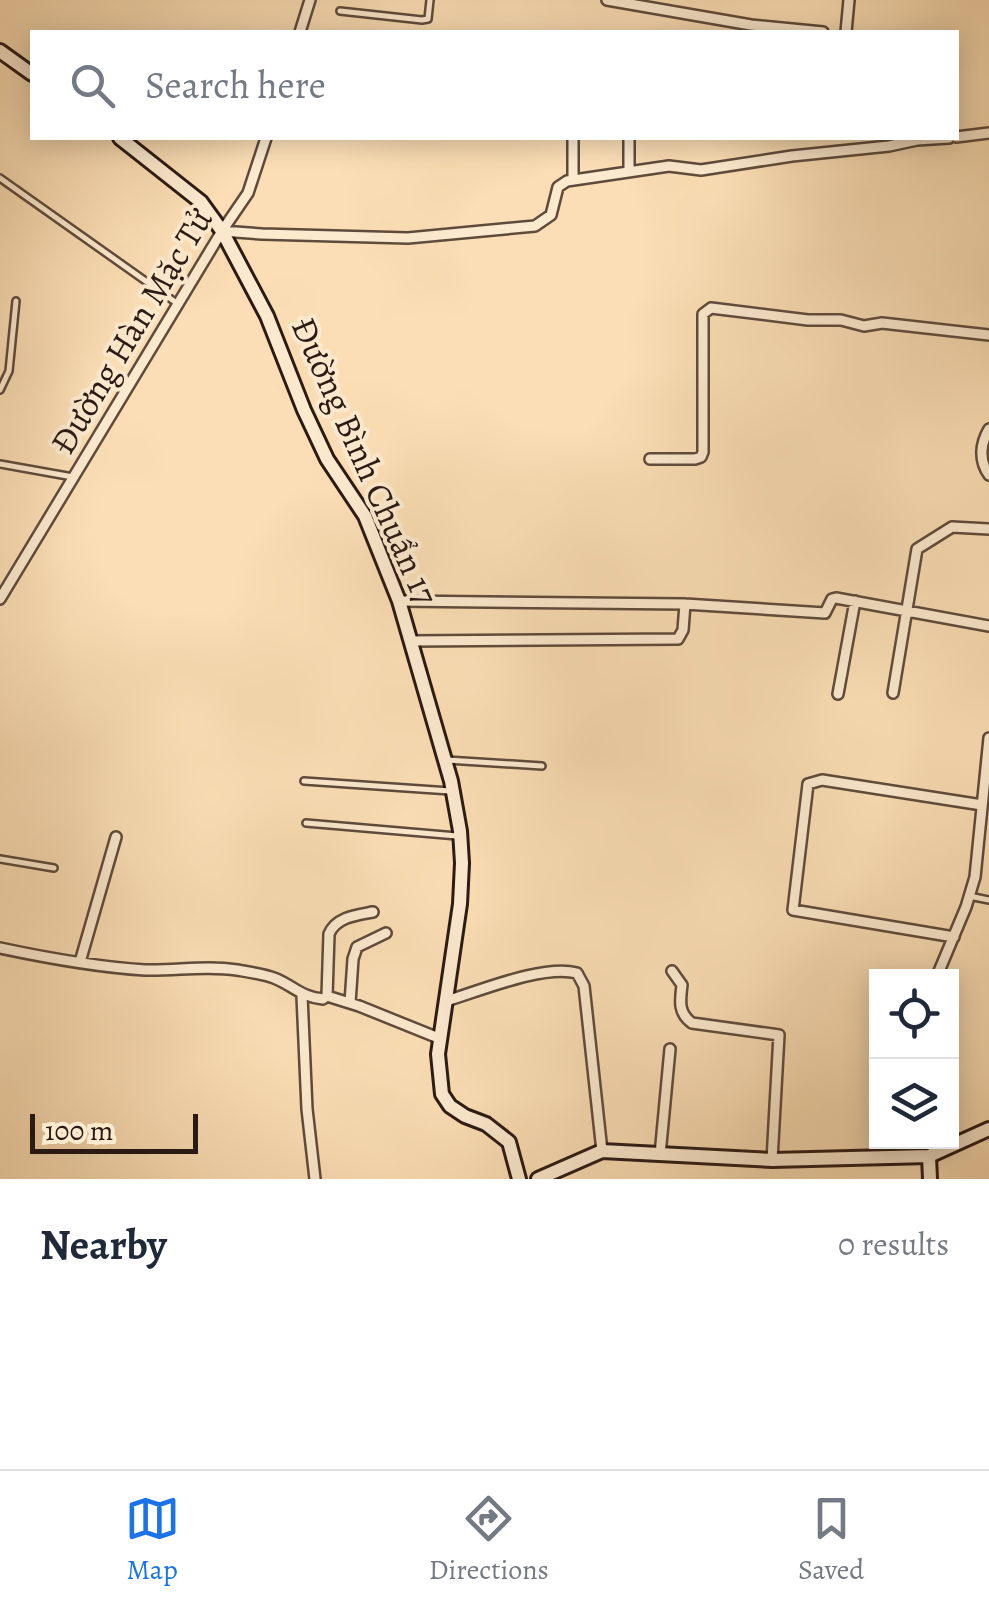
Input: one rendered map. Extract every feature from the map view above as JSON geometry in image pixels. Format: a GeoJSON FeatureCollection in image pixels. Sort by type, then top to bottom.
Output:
{"type":"FeatureCollection","features":[{"type":"Feature","properties":{"kind":"street"},"geometry":{"type":"LineString","coordinates":[[301,30],[310,0]]}},
{"type":"Feature","properties":{"kind":"street"},"geometry":{"type":"LineString","coordinates":[[607,0],[802,30]]}},
{"type":"Feature","properties":{"kind":"street"},"geometry":{"type":"LineString","coordinates":[[846,30],[849,0]]}},
{"type":"Feature","properties":{"kind":"street"},"geometry":{"type":"LineString","coordinates":[[0,51],[30,73]]}},
{"type":"Feature","properties":{"kind":"street"},"geometry":{"type":"LineString","coordinates":[[959,137],[989,133]]}},
{"type":"Feature","properties":{"kind":"street","name":"Đường Bình Chuẩn 17"},"geometry":{"type":"LineString","coordinates":[[123,140],[201,202],[222,231],[267,316],[327,459],[365,516],[399,600],[444,760],[460,837],[461,892],[438,1054],[442,1094],[450,1106],[486,1124],[509,1142],[519,1179]]}},
{"type":"Feature","properties":{"kind":"street","name":"Đường Hàn Mặc Tử"},"geometry":{"type":"LineString","coordinates":[[0,597],[248,193],[265,140]]}},
{"type":"Feature","properties":{"kind":"street"},"geometry":{"type":"LineString","coordinates":[[573,140],[573,180]]}},
{"type":"Feature","properties":{"kind":"street"},"geometry":{"type":"LineString","coordinates":[[629,140],[629,172]]}},
{"type":"Feature","properties":{"kind":"street"},"geometry":{"type":"LineString","coordinates":[[848,140],[848,150]]}},
{"type":"Feature","properties":{"kind":"street"},"geometry":{"type":"LineString","coordinates":[[222,231],[408,238],[535,226],[552,214],[558,187],[567,180],[669,166],[701,170],[910,140]]}},
{"type":"Feature","properties":{"kind":"street"},"geometry":{"type":"LineString","coordinates":[[650,458],[700,458],[704,452],[703,314],[711,308],[840,320],[864,326],[882,323],[989,335]]}},
{"type":"Feature","properties":{"kind":"street"},"geometry":{"type":"LineString","coordinates":[[989,429],[981,454],[989,476]]}},
{"type":"Feature","properties":{"kind":"street"},"geometry":{"type":"LineString","coordinates":[[893,693],[916,549],[952,527],[989,529]]}},
{"type":"Feature","properties":{"kind":"street"},"geometry":{"type":"LineString","coordinates":[[399,600],[685,604],[825,613],[832,600],[855,601],[989,626]]}},
{"type":"Feature","properties":{"kind":"street"},"geometry":{"type":"LineString","coordinates":[[838,694],[855,601]]}},
{"type":"Feature","properties":{"kind":"street"},"geometry":{"type":"LineString","coordinates":[[410,641],[678,639],[683,630],[685,604]]}},
{"type":"Feature","properties":{"kind":"street"},"geometry":{"type":"LineString","coordinates":[[941,969],[976,877],[989,738]]}},
{"type":"Feature","properties":{"kind":"street"},"geometry":{"type":"LineString","coordinates":[[954,937],[793,910],[808,784],[822,780],[982,805]]}},
{"type":"Feature","properties":{"kind":"street"},"geometry":{"type":"LineString","coordinates":[[80,962],[116,837]]}},
{"type":"Feature","properties":{"kind":"street"},"geometry":{"type":"LineString","coordinates":[[327,996],[328,934],[342,920],[373,912]]}},
{"type":"Feature","properties":{"kind":"street"},"geometry":{"type":"LineString","coordinates":[[350,1003],[357,947],[386,933]]}},
{"type":"Feature","properties":{"kind":"street"},"geometry":{"type":"LineString","coordinates":[[0,948],[146,970],[242,971],[276,979],[297,990],[302,996],[307,1109],[315,1179]]}},
{"type":"Feature","properties":{"kind":"street"},"geometry":{"type":"LineString","coordinates":[[446,1001],[533,974],[564,970],[577,973],[584,986],[602,1151]]}},
{"type":"Feature","properties":{"kind":"street"},"geometry":{"type":"LineString","coordinates":[[672,971],[682,985],[680,1002],[684,1018],[692,1023],[779,1035],[772,1160]]}},
{"type":"Feature","properties":{"kind":"street"},"geometry":{"type":"LineString","coordinates":[[302,996],[322,1000],[327,996]]}},
{"type":"Feature","properties":{"kind":"street"},"geometry":{"type":"LineString","coordinates":[[327,996],[440,1039]]}},
{"type":"Feature","properties":{"kind":"street"},"geometry":{"type":"LineString","coordinates":[[660,1154],[670,1049]]}},
{"type":"Feature","properties":{"kind":"street"},"geometry":{"type":"LineString","coordinates":[[959,1139],[989,1129]]}},
{"type":"Feature","properties":{"kind":"street"},"geometry":{"type":"LineString","coordinates":[[538,1179],[602,1151],[772,1160],[927,1149],[930,1179]]}},
{"type":"Feature","properties":{"kind":"lane"},"geometry":{"type":"LineString","coordinates":[[340,12],[422,20],[428,19],[430,0]]}},
{"type":"Feature","properties":{"kind":"lane"},"geometry":{"type":"LineString","coordinates":[[0,178],[178,304]]}},
{"type":"Feature","properties":{"kind":"lane"},"geometry":{"type":"LineString","coordinates":[[0,390],[9,371],[16,301]]}},
{"type":"Feature","properties":{"kind":"lane"},"geometry":{"type":"LineString","coordinates":[[0,464],[73,477]]}},
{"type":"Feature","properties":{"kind":"lane"},"geometry":{"type":"LineString","coordinates":[[444,760],[542,766]]}},
{"type":"Feature","properties":{"kind":"lane"},"geometry":{"type":"LineString","coordinates":[[304,781],[452,792]]}},
{"type":"Feature","properties":{"kind":"lane"},"geometry":{"type":"LineString","coordinates":[[306,823],[460,837]]}},
{"type":"Feature","properties":{"kind":"lane"},"geometry":{"type":"LineString","coordinates":[[0,859],[54,868]]}},
{"type":"Feature","properties":{"kind":"lane"},"geometry":{"type":"LineString","coordinates":[[969,896],[989,900]]}}]}
